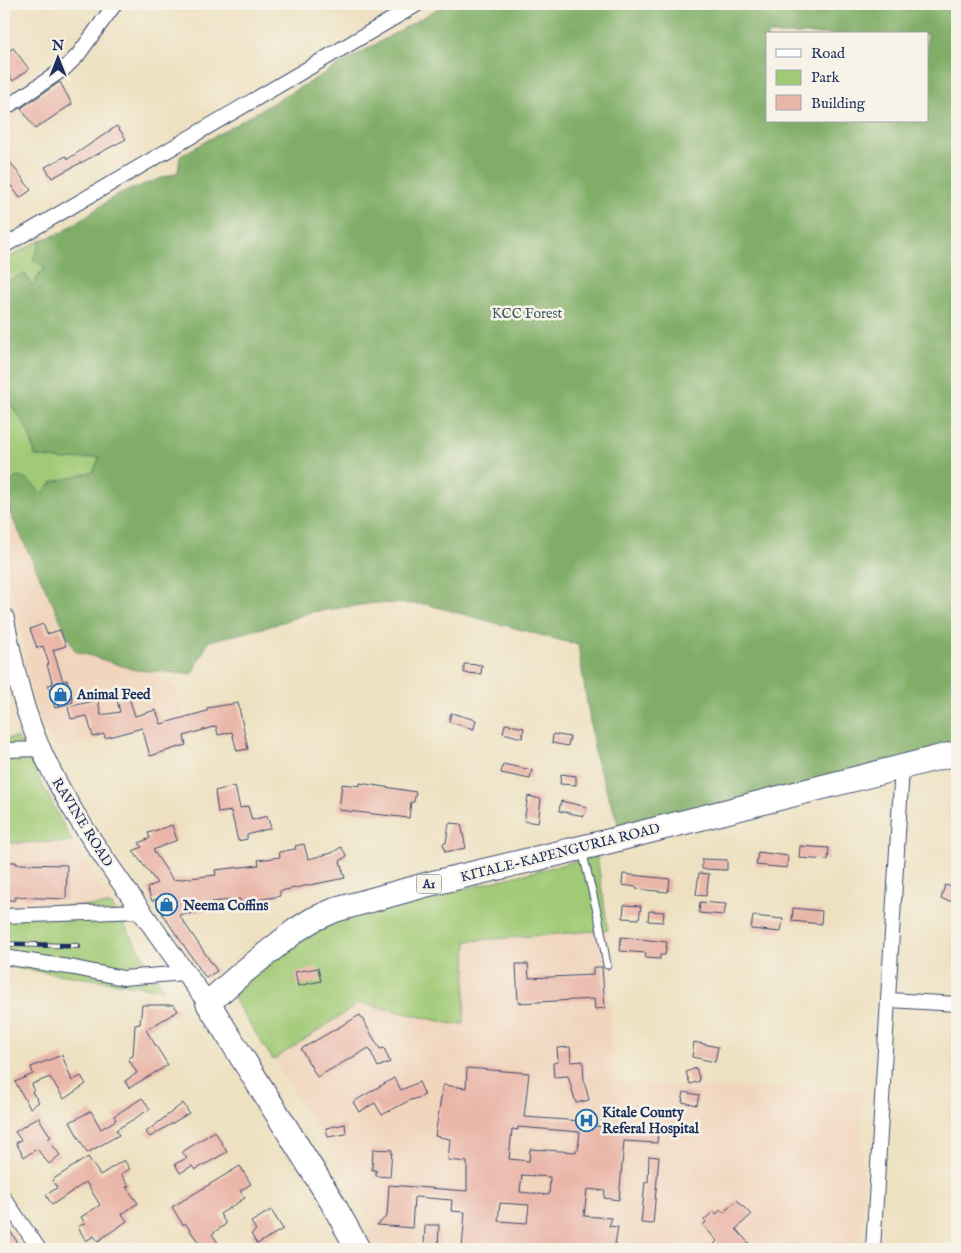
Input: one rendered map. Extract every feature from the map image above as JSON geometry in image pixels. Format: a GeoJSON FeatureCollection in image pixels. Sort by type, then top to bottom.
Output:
{"type":"FeatureCollection","features":[{"type":"Feature","properties":{"kind":"highway","name":"KITALE-KAPENGURIA ROAD"},"geometry":{"type":"LineString","coordinates":[[208,1003],[294,931],[312,920],[335,910],[429,884],[957,753]]}},
{"type":"Feature","properties":{"kind":"highway"},"geometry":{"type":"LineString","coordinates":[[208,1003],[331,1200],[358,1249]]}},
{"type":"Feature","properties":{"kind":"street"},"geometry":{"type":"LineString","coordinates":[[4,109],[65,68],[78,55],[115,4]]}},
{"type":"Feature","properties":{"kind":"street"},"geometry":{"type":"LineString","coordinates":[[4,246],[418,4]]}},
{"type":"Feature","properties":{"kind":"street","name":"RAVINE ROAD"},"geometry":{"type":"LineString","coordinates":[[4,617],[26,711],[55,778],[80,823],[208,1003]]}},
{"type":"Feature","properties":{"kind":"street"},"geometry":{"type":"LineString","coordinates":[[4,750],[42,750]]}},
{"type":"Feature","properties":{"kind":"street"},"geometry":{"type":"LineString","coordinates":[[873,1249],[902,767]]}},
{"type":"Feature","properties":{"kind":"street"},"geometry":{"type":"LineString","coordinates":[[4,916],[142,911]]}},
{"type":"Feature","properties":{"kind":"street"},"geometry":{"type":"LineString","coordinates":[[4,957],[38,961],[123,978],[185,973]]}},
{"type":"Feature","properties":{"kind":"street"},"geometry":{"type":"LineString","coordinates":[[889,1000],[957,1004]]}},
{"type":"Feature","properties":{"kind":"street"},"geometry":{"type":"LineString","coordinates":[[4,1198],[40,1249]]}},
{"type":"Feature","properties":{"kind":"lane"},"geometry":{"type":"LineString","coordinates":[[581,847],[599,920],[607,964]]}},
{"type":"Feature","properties":{"kind":"shaded area"},"geometry":{"type":"Polygon","coordinates":[[[10,513],[75,651],[135,670],[154,672],[176,689],[183,717],[63,747],[55,747],[37,715],[4,552],[4,516],[10,513]]]}},
{"type":"Feature","properties":{"kind":"shaded area"},"geometry":{"type":"Polygon","coordinates":[[[72,842],[112,905],[4,910],[4,843],[72,842]]]}},
{"type":"Feature","properties":{"kind":"shaded area","name":"Kitale County Referal Hospital"},"geometry":{"type":"Polygon","coordinates":[[[608,930],[612,1081],[664,1085],[861,1091],[863,1212],[860,1249],[373,1249],[366,1238],[375,1226],[330,1149],[273,1060],[360,1003],[452,1024],[464,1024],[467,941],[608,930]]]}},
{"type":"Feature","properties":{"kind":"green space","name":"KCC Forest"},"geometry":{"type":"Polygon","coordinates":[[[446,4],[957,4],[957,751],[623,837],[596,760],[578,645],[425,604],[375,603],[311,612],[268,627],[209,641],[192,674],[135,670],[75,651],[10,513],[7,485],[16,477],[27,479],[42,493],[53,482],[93,472],[100,457],[65,460],[35,456],[24,424],[4,397],[4,305],[12,295],[4,294],[4,282],[25,274],[32,286],[45,267],[33,260],[41,240],[61,233],[118,194],[178,172],[180,156],[446,4]]]}},
{"type":"Feature","properties":{"kind":"green space"},"geometry":{"type":"Polygon","coordinates":[[[41,240],[33,260],[45,266],[32,286],[25,274],[4,282],[4,260],[41,240]]]}},
{"type":"Feature","properties":{"kind":"green space"},"geometry":{"type":"Polygon","coordinates":[[[4,397],[24,424],[35,456],[65,460],[100,456],[93,473],[53,482],[42,494],[27,479],[7,485],[10,513],[4,516],[4,397]]]}},
{"type":"Feature","properties":{"kind":"green space"},"geometry":{"type":"Polygon","coordinates":[[[4,738],[18,738],[72,842],[4,843],[4,738]]]}},
{"type":"Feature","properties":{"kind":"green space"},"geometry":{"type":"Polygon","coordinates":[[[597,856],[608,930],[467,941],[464,1024],[452,1024],[360,1003],[273,1060],[231,995],[322,924],[597,856]]]}},
{"type":"Feature","properties":{"kind":"green space"},"geometry":{"type":"Polygon","coordinates":[[[112,905],[164,990],[4,966],[4,907],[112,905]]]}},
{"type":"Feature","properties":{"kind":"building"},"geometry":{"type":"Polygon","coordinates":[[[13,48],[29,69],[13,81],[4,68],[4,55],[13,48]]]}},
{"type":"Feature","properties":{"kind":"building"},"geometry":{"type":"Polygon","coordinates":[[[60,82],[72,104],[35,129],[21,108],[60,82]]]}},
{"type":"Feature","properties":{"kind":"building"},"geometry":{"type":"Polygon","coordinates":[[[117,126],[126,139],[52,178],[45,167],[66,156],[68,159],[117,126]]]}},
{"type":"Feature","properties":{"kind":"building"},"geometry":{"type":"Polygon","coordinates":[[[4,154],[31,190],[20,198],[4,176],[4,154]]]}},
{"type":"Feature","properties":{"kind":"building"},"geometry":{"type":"Polygon","coordinates":[[[43,624],[47,634],[60,630],[66,646],[53,650],[63,681],[67,680],[73,702],[55,708],[48,685],[53,684],[47,665],[49,664],[43,646],[37,648],[30,629],[43,624]]]}},
{"type":"Feature","properties":{"kind":"building"},"geometry":{"type":"Polygon","coordinates":[[[464,664],[482,665],[481,674],[464,673],[464,664]]]}},
{"type":"Feature","properties":{"kind":"building"},"geometry":{"type":"Polygon","coordinates":[[[129,697],[135,716],[156,710],[161,724],[207,711],[207,708],[238,703],[248,749],[237,751],[232,732],[218,735],[216,726],[184,736],[186,745],[150,756],[142,728],[105,738],[104,734],[93,737],[87,716],[71,719],[68,707],[98,700],[101,715],[120,712],[117,700],[129,697]]]}},
{"type":"Feature","properties":{"kind":"building"},"geometry":{"type":"Polygon","coordinates":[[[451,713],[476,720],[474,729],[449,722],[451,713]]]}},
{"type":"Feature","properties":{"kind":"building"},"geometry":{"type":"Polygon","coordinates":[[[505,724],[524,728],[522,738],[503,733],[505,724]]]}},
{"type":"Feature","properties":{"kind":"building"},"geometry":{"type":"Polygon","coordinates":[[[553,734],[570,737],[568,746],[552,743],[553,734]]]}},
{"type":"Feature","properties":{"kind":"building"},"geometry":{"type":"Polygon","coordinates":[[[503,764],[532,770],[530,779],[501,773],[503,764]]]}},
{"type":"Feature","properties":{"kind":"building"},"geometry":{"type":"Polygon","coordinates":[[[561,774],[576,776],[576,785],[560,784],[561,774]]]}},
{"type":"Feature","properties":{"kind":"building"},"geometry":{"type":"Polygon","coordinates":[[[360,783],[416,792],[414,802],[411,802],[409,818],[339,810],[342,784],[360,786],[360,783]]]}},
{"type":"Feature","properties":{"kind":"building"},"geometry":{"type":"Polygon","coordinates":[[[235,786],[240,808],[248,806],[252,820],[267,816],[271,828],[247,835],[247,839],[238,841],[231,811],[218,813],[215,791],[235,786]]]}},
{"type":"Feature","properties":{"kind":"building"},"geometry":{"type":"Polygon","coordinates":[[[528,796],[541,799],[538,823],[524,821],[528,796]]]}},
{"type":"Feature","properties":{"kind":"building"},"geometry":{"type":"Polygon","coordinates":[[[561,801],[587,807],[584,816],[559,811],[561,801]]]}},
{"type":"Feature","properties":{"kind":"building"},"geometry":{"type":"Polygon","coordinates":[[[449,823],[461,824],[466,848],[445,852],[443,843],[446,843],[449,823]]]}},
{"type":"Feature","properties":{"kind":"building"},"geometry":{"type":"Polygon","coordinates":[[[172,825],[177,840],[153,850],[173,880],[216,875],[215,870],[259,865],[258,860],[280,857],[279,852],[296,849],[295,846],[304,844],[308,859],[332,853],[341,847],[347,856],[340,861],[345,878],[280,891],[280,896],[241,903],[240,899],[212,902],[213,910],[179,915],[217,971],[206,978],[163,915],[158,898],[152,901],[147,888],[157,883],[133,851],[142,847],[139,843],[150,838],[148,833],[172,825]]]}},
{"type":"Feature","properties":{"kind":"building"},"geometry":{"type":"Polygon","coordinates":[[[800,846],[829,848],[828,860],[799,858],[800,846]]]}},
{"type":"Feature","properties":{"kind":"building"},"geometry":{"type":"Polygon","coordinates":[[[758,852],[788,856],[787,868],[756,865],[758,852]]]}},
{"type":"Feature","properties":{"kind":"building"},"geometry":{"type":"Polygon","coordinates":[[[702,859],[727,860],[727,870],[702,869],[702,859]]]}},
{"type":"Feature","properties":{"kind":"building"},"geometry":{"type":"Polygon","coordinates":[[[4,862],[67,865],[66,899],[15,897],[15,900],[4,900],[4,862]]]}},
{"type":"Feature","properties":{"kind":"building"},"geometry":{"type":"Polygon","coordinates":[[[699,873],[709,874],[706,896],[696,895],[699,873]]]}},
{"type":"Feature","properties":{"kind":"building"},"geometry":{"type":"Polygon","coordinates":[[[623,874],[670,879],[668,892],[636,889],[637,887],[622,885],[623,874]]]}},
{"type":"Feature","properties":{"kind":"building"},"geometry":{"type":"Polygon","coordinates":[[[945,885],[957,888],[957,899],[955,898],[954,902],[941,899],[945,885]]]}},
{"type":"Feature","properties":{"kind":"building"},"geometry":{"type":"Polygon","coordinates":[[[700,902],[726,904],[724,915],[699,913],[700,902]]]}},
{"type":"Feature","properties":{"kind":"building"},"geometry":{"type":"Polygon","coordinates":[[[624,905],[641,906],[639,919],[623,918],[624,905]]]}},
{"type":"Feature","properties":{"kind":"building"},"geometry":{"type":"Polygon","coordinates":[[[793,908],[822,911],[821,924],[792,921],[793,908]]]}},
{"type":"Feature","properties":{"kind":"building"},"geometry":{"type":"Polygon","coordinates":[[[649,911],[664,912],[663,922],[648,921],[649,911]]]}},
{"type":"Feature","properties":{"kind":"building"},"geometry":{"type":"Polygon","coordinates":[[[753,916],[783,919],[781,932],[751,929],[753,916]]]}},
{"type":"Feature","properties":{"kind":"building"},"geometry":{"type":"Polygon","coordinates":[[[621,937],[667,942],[665,955],[660,955],[660,959],[645,958],[646,953],[620,951],[621,937]]]}},
{"type":"Feature","properties":{"kind":"building"},"geometry":{"type":"Polygon","coordinates":[[[516,964],[528,964],[529,978],[593,975],[593,967],[602,967],[605,1008],[595,1009],[594,999],[518,1003],[516,964]]]}},
{"type":"Feature","properties":{"kind":"building"},"geometry":{"type":"Polygon","coordinates":[[[318,968],[321,981],[298,986],[295,972],[318,968]]]}},
{"type":"Feature","properties":{"kind":"building"},"geometry":{"type":"Polygon","coordinates":[[[142,1005],[174,1005],[178,1011],[146,1030],[168,1065],[129,1088],[125,1081],[137,1073],[128,1058],[133,1056],[135,1025],[140,1024],[142,1005]]]}},
{"type":"Feature","properties":{"kind":"building"},"geometry":{"type":"Polygon","coordinates":[[[360,1015],[380,1049],[384,1048],[390,1062],[378,1067],[369,1048],[317,1077],[301,1049],[360,1015]]]}},
{"type":"Feature","properties":{"kind":"building"},"geometry":{"type":"Polygon","coordinates":[[[694,1042],[718,1047],[715,1062],[692,1057],[694,1042]]]}},
{"type":"Feature","properties":{"kind":"building"},"geometry":{"type":"Polygon","coordinates":[[[570,1047],[571,1062],[583,1061],[584,1081],[589,1100],[576,1103],[568,1076],[554,1077],[553,1063],[558,1062],[557,1048],[570,1047]]]}},
{"type":"Feature","properties":{"kind":"building"},"geometry":{"type":"Polygon","coordinates":[[[62,1055],[72,1081],[81,1076],[86,1084],[64,1099],[50,1077],[32,1084],[34,1090],[32,1092],[39,1102],[30,1108],[15,1082],[33,1074],[31,1067],[62,1055]]]}},
{"type":"Feature","properties":{"kind":"building"},"geometry":{"type":"Polygon","coordinates":[[[467,1068],[529,1073],[524,1117],[595,1122],[595,1126],[631,1129],[631,1131],[658,1134],[657,1143],[624,1141],[619,1200],[604,1198],[605,1191],[587,1189],[584,1216],[612,1218],[609,1226],[618,1227],[614,1249],[462,1249],[465,1212],[451,1211],[452,1200],[415,1197],[412,1228],[377,1225],[387,1216],[389,1185],[467,1191],[467,1162],[448,1160],[450,1139],[435,1136],[443,1085],[466,1088],[467,1068]],[[518,1127],[518,1130],[512,1129],[509,1159],[529,1161],[530,1149],[576,1152],[578,1150],[580,1132],[518,1127]],[[522,1175],[520,1192],[549,1195],[550,1177],[522,1175]],[[500,1203],[498,1221],[527,1223],[529,1205],[500,1203]]]}},
{"type":"Feature","properties":{"kind":"building"},"geometry":{"type":"Polygon","coordinates":[[[696,1068],[700,1081],[690,1084],[686,1072],[696,1068]]]}},
{"type":"Feature","properties":{"kind":"building"},"geometry":{"type":"Polygon","coordinates":[[[394,1078],[401,1090],[419,1082],[425,1095],[412,1099],[382,1115],[375,1103],[359,1112],[353,1102],[394,1078]]]}},
{"type":"Feature","properties":{"kind":"building"},"geometry":{"type":"Polygon","coordinates":[[[684,1092],[699,1095],[697,1105],[682,1102],[684,1092]]]}},
{"type":"Feature","properties":{"kind":"building"},"geometry":{"type":"Polygon","coordinates":[[[142,1098],[150,1109],[116,1130],[119,1135],[87,1153],[70,1122],[91,1111],[101,1129],[116,1120],[114,1116],[142,1098]]]}},
{"type":"Feature","properties":{"kind":"building"},"geometry":{"type":"Polygon","coordinates":[[[183,1103],[189,1113],[150,1137],[146,1132],[183,1103]]]}},
{"type":"Feature","properties":{"kind":"building"},"geometry":{"type":"Polygon","coordinates":[[[38,1117],[51,1137],[48,1139],[60,1155],[49,1164],[37,1149],[24,1157],[16,1143],[21,1140],[15,1132],[38,1117]]]}},
{"type":"Feature","properties":{"kind":"building"},"geometry":{"type":"Polygon","coordinates":[[[345,1124],[346,1134],[328,1137],[326,1128],[345,1124]]]}},
{"type":"Feature","properties":{"kind":"building"},"geometry":{"type":"Polygon","coordinates":[[[215,1131],[227,1152],[195,1170],[192,1166],[180,1173],[175,1164],[187,1158],[182,1152],[215,1131]]]}},
{"type":"Feature","properties":{"kind":"building"},"geometry":{"type":"Polygon","coordinates":[[[373,1149],[392,1150],[390,1177],[376,1176],[376,1170],[372,1170],[373,1149]]]}},
{"type":"Feature","properties":{"kind":"building"},"geometry":{"type":"Polygon","coordinates":[[[649,1156],[659,1157],[653,1224],[641,1223],[645,1182],[648,1182],[649,1156]]]}},
{"type":"Feature","properties":{"kind":"building"},"geometry":{"type":"Polygon","coordinates":[[[88,1157],[100,1175],[124,1160],[130,1169],[121,1174],[129,1186],[126,1187],[138,1203],[122,1214],[127,1221],[98,1241],[94,1236],[86,1241],[78,1227],[85,1223],[81,1217],[100,1205],[86,1182],[52,1205],[46,1195],[57,1188],[52,1180],[88,1157]]]}},
{"type":"Feature","properties":{"kind":"building"},"geometry":{"type":"Polygon","coordinates":[[[240,1166],[251,1184],[240,1191],[245,1198],[220,1214],[226,1224],[212,1234],[222,1249],[203,1249],[185,1223],[183,1225],[172,1207],[240,1166]]]}},
{"type":"Feature","properties":{"kind":"building"},"geometry":{"type":"Polygon","coordinates":[[[737,1200],[751,1215],[736,1229],[754,1249],[719,1249],[714,1244],[717,1241],[703,1225],[706,1222],[704,1220],[714,1211],[716,1214],[721,1210],[723,1213],[737,1200]]]}},
{"type":"Feature","properties":{"kind":"building"},"geometry":{"type":"Polygon","coordinates":[[[271,1210],[283,1229],[257,1244],[251,1234],[256,1230],[251,1222],[271,1210]]]}},
{"type":"Feature","properties":{"kind":"building"},"geometry":{"type":"Polygon","coordinates":[[[4,1222],[22,1249],[4,1249],[4,1222]]]}},
{"type":"Feature","properties":{"kind":"building"},"geometry":{"type":"Polygon","coordinates":[[[425,1225],[439,1225],[438,1249],[424,1249],[425,1225]]]}},
{"type":"Feature","properties":{"kind":"railway"},"geometry":{"type":"LineString","coordinates":[[4,944],[78,946]]}},
{"type":"Feature","properties":{"kind":"place","name":"Animal Feed"},"geometry":{"type":"Point","coordinates":[61,694]}},
{"type":"Feature","properties":{"kind":"place","name":"Neema Coffins"},"geometry":{"type":"Point","coordinates":[167,905]}},
{"type":"Feature","properties":{"kind":"place","name":"Kitale County Referal Hospital"},"geometry":{"type":"Point","coordinates":[586,1120]}}]}
